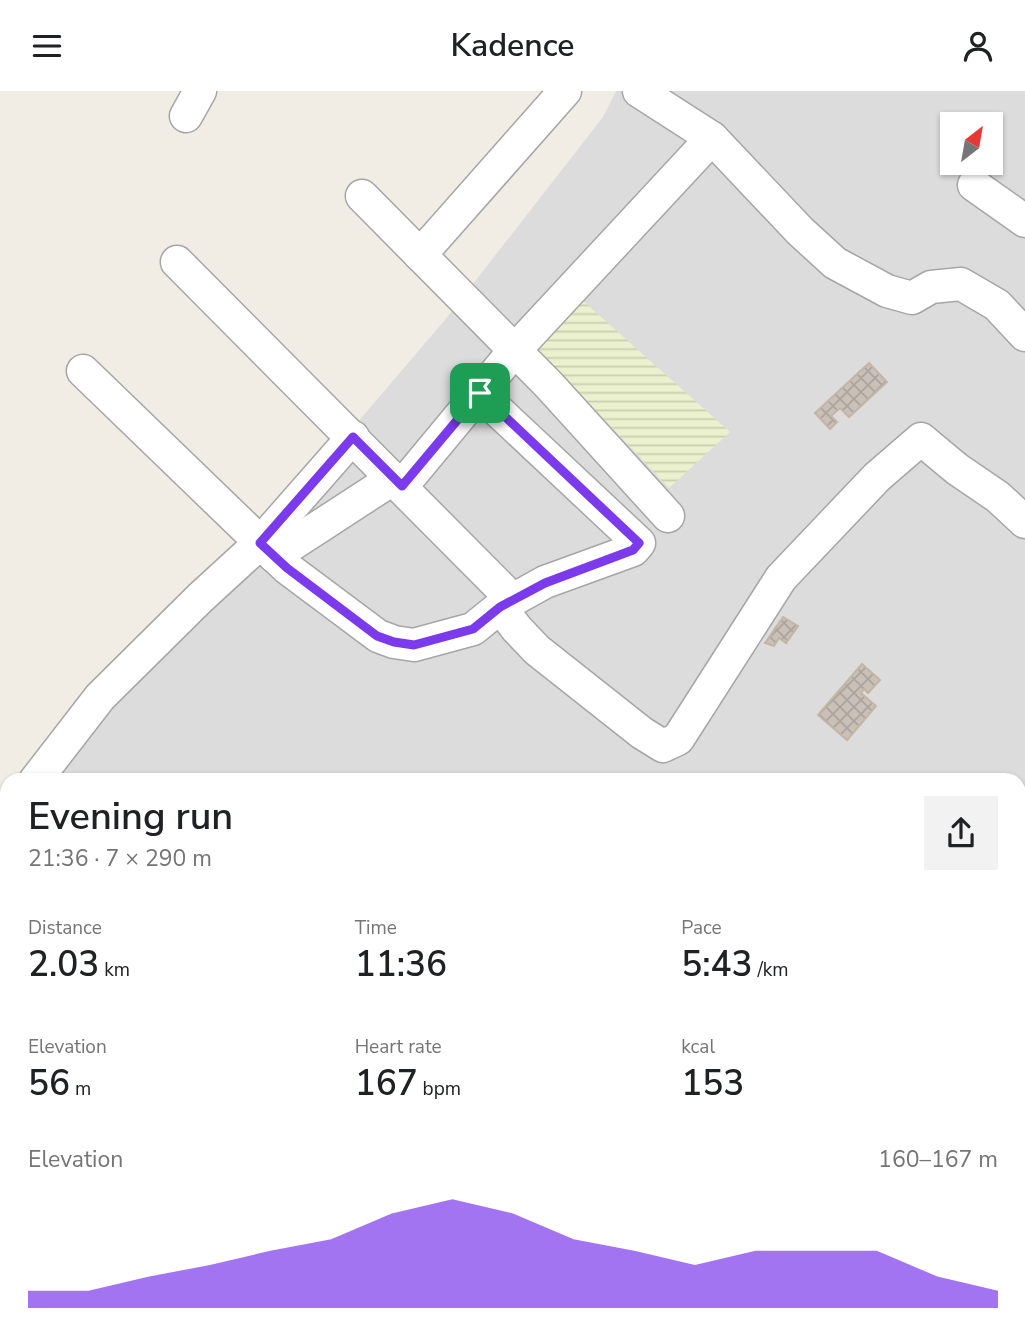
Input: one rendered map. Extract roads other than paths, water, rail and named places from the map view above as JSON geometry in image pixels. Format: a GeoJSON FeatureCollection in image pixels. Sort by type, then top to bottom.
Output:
{"type":"FeatureCollection","features":[{"type":"Feature","properties":{"kind":"street"},"geometry":{"type":"LineString","coordinates":[[420,255],[565,91]]}},
{"type":"Feature","properties":{"kind":"street"},"geometry":{"type":"LineString","coordinates":[[639,91],[712,138],[835,263],[887,291],[912,298],[932,287],[961,284],[1018,316]]}},
{"type":"Feature","properties":{"kind":"street"},"geometry":{"type":"LineString","coordinates":[[41,773],[100,697],[200,599],[267,549],[398,482],[480,393],[514,351],[712,138]]}},
{"type":"Feature","properties":{"kind":"street"},"geometry":{"type":"LineString","coordinates":[[974,185],[1025,221]]}},
{"type":"Feature","properties":{"kind":"street"},"geometry":{"type":"LineString","coordinates":[[362,196],[549,386],[668,516]]}},
{"type":"Feature","properties":{"kind":"street"},"geometry":{"type":"LineString","coordinates":[[177,262],[398,482],[507,603],[517,629],[537,650],[642,733],[663,746],[678,739],[781,578],[877,477],[920,439],[957,469],[1021,510]]}},
{"type":"Feature","properties":{"kind":"street"},"geometry":{"type":"LineString","coordinates":[[83,371],[287,568],[377,636],[414,645],[473,629],[507,603],[545,583],[633,550],[639,543],[480,393]]}},
{"type":"Feature","properties":{"kind":"street"},"geometry":{"type":"LineString","coordinates":[[267,549],[353,437]]}}]}
